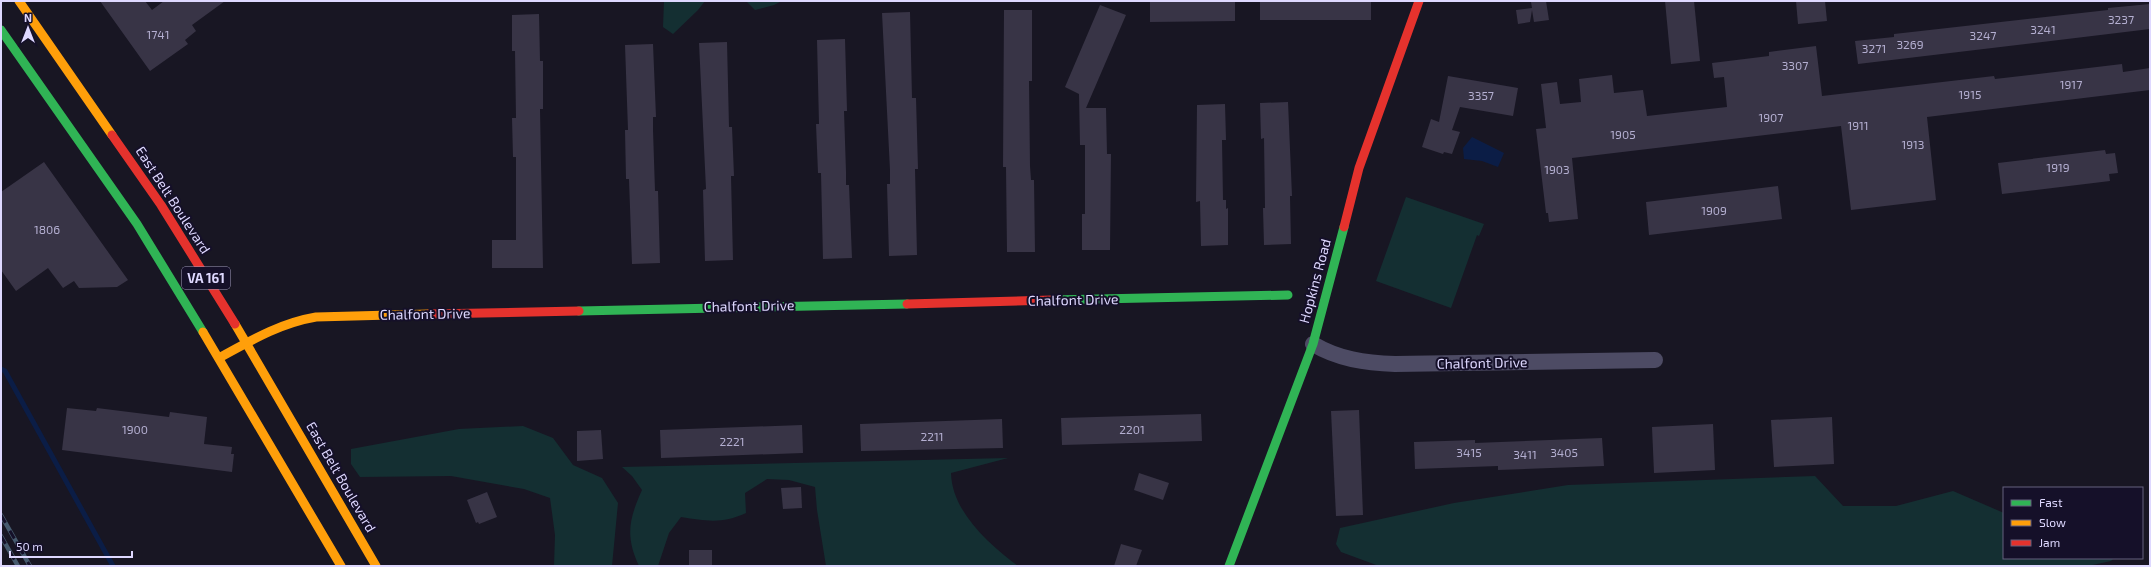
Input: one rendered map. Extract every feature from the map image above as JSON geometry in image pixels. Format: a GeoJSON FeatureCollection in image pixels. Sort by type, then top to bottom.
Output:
{"type":"FeatureCollection","features":[{"type":"Feature","properties":{"kind":"main road","name":"East Belt Boulevard"},"geometry":{"type":"LineString","coordinates":[[19,1],[161,205],[247,343],[376,566]]}},
{"type":"Feature","properties":{"kind":"main road","name":"Hopkins Road"},"geometry":{"type":"LineString","coordinates":[[1229,566],[1313,344],[1359,168],[1395,64],[1419,1]]}},
{"type":"Feature","properties":{"kind":"main road","name":"VA 161"},"geometry":{"type":"LineString","coordinates":[[1,30],[137,224],[219,358],[341,566]]}},
{"type":"Feature","properties":{"kind":"main road","name":"Chalfont Drive"},"geometry":{"type":"LineString","coordinates":[[219,358],[272,330],[301,319],[322,317],[1288,295]]}},
{"type":"Feature","properties":{"kind":"street","name":"Chalfont Drive"},"geometry":{"type":"LineString","coordinates":[[1313,344],[1329,353],[1366,363],[1395,364],[1655,360]]}},
{"type":"Feature","properties":{"kind":"green space"},"geometry":{"type":"Polygon","coordinates":[[[664,1],[705,1],[698,10],[673,34],[663,27],[664,1]]]}},
{"type":"Feature","properties":{"kind":"green space"},"geometry":{"type":"Polygon","coordinates":[[[746,1],[782,1],[774,5],[755,10],[746,1]]]}},
{"type":"Feature","properties":{"kind":"green space"},"geometry":{"type":"Polygon","coordinates":[[[1406,197],[1484,224],[1479,236],[1477,235],[1451,308],[1376,281],[1406,197]]]}},
{"type":"Feature","properties":{"kind":"green space"},"geometry":{"type":"Polygon","coordinates":[[[523,426],[553,438],[573,465],[602,478],[618,503],[612,566],[554,566],[555,535],[550,498],[524,489],[451,476],[360,477],[351,464],[351,449],[459,429],[523,426]]]}},
{"type":"Feature","properties":{"kind":"green space"},"geometry":{"type":"Polygon","coordinates":[[[1008,458],[951,473],[953,487],[965,514],[995,548],[1018,566],[826,566],[815,487],[789,480],[767,479],[745,493],[746,513],[729,519],[714,521],[681,517],[669,533],[658,566],[639,566],[632,546],[630,528],[634,510],[642,490],[632,476],[622,467],[1008,458]]]}},
{"type":"Feature","properties":{"kind":"green space"},"geometry":{"type":"Polygon","coordinates":[[[1815,476],[1843,506],[1896,506],[1953,491],[2003,513],[2003,559],[2113,559],[2111,561],[2088,566],[1379,566],[1341,552],[1336,544],[1340,528],[1454,503],[1568,485],[1815,476]]]}},
{"type":"Feature","properties":{"kind":"water"},"geometry":{"type":"Polygon","coordinates":[[[1472,137],[1504,153],[1498,167],[1482,161],[1464,159],[1463,148],[1472,137]]]}},
{"type":"Feature","properties":{"kind":"building"},"geometry":{"type":"Polygon","coordinates":[[[100,1],[145,1],[152,10],[164,1],[225,1],[192,25],[196,31],[185,40],[188,44],[150,71],[100,1]]]}},
{"type":"Feature","properties":{"kind":"building"},"geometry":{"type":"Polygon","coordinates":[[[1150,1],[1235,1],[1235,21],[1150,22],[1150,1]]]}},
{"type":"Feature","properties":{"kind":"building"},"geometry":{"type":"Polygon","coordinates":[[[1260,1],[1371,1],[1371,20],[1260,20],[1260,1]]]}},
{"type":"Feature","properties":{"kind":"building"},"geometry":{"type":"Polygon","coordinates":[[[1546,1],[1549,20],[1534,22],[1532,10],[1530,22],[1518,24],[1516,10],[1532,8],[1531,2],[1546,1]]]}},
{"type":"Feature","properties":{"kind":"building"},"geometry":{"type":"Polygon","coordinates":[[[1665,1],[1694,1],[1700,61],[1671,64],[1665,1]]]}},
{"type":"Feature","properties":{"kind":"building"},"geometry":{"type":"Polygon","coordinates":[[[1796,1],[1825,1],[1827,21],[1798,24],[1796,1]]]}},
{"type":"Feature","properties":{"kind":"building"},"geometry":{"type":"Polygon","coordinates":[[[2150,4],[2150,29],[1858,64],[1855,41],[1894,37],[1894,34],[2150,4]]]}},
{"type":"Feature","properties":{"kind":"building"},"geometry":{"type":"Polygon","coordinates":[[[1100,5],[1126,15],[1086,108],[1106,108],[1107,154],[1111,154],[1110,250],[1082,250],[1082,214],[1085,214],[1085,145],[1080,145],[1079,94],[1065,87],[1100,5]]]}},
{"type":"Feature","properties":{"kind":"building"},"geometry":{"type":"Polygon","coordinates":[[[1004,10],[1032,10],[1032,81],[1029,81],[1030,166],[1031,180],[1034,180],[1035,252],[1007,252],[1006,167],[1003,167],[1004,10]]]}},
{"type":"Feature","properties":{"kind":"building"},"geometry":{"type":"Polygon","coordinates":[[[910,12],[912,98],[916,98],[918,169],[915,169],[917,255],[889,256],[887,184],[890,184],[890,170],[882,13],[910,12]]]}},
{"type":"Feature","properties":{"kind":"building"},"geometry":{"type":"Polygon","coordinates":[[[539,14],[540,61],[543,61],[543,109],[540,109],[543,268],[492,268],[492,240],[516,240],[516,157],[513,157],[512,118],[516,118],[515,51],[512,51],[512,15],[539,14]]]}},
{"type":"Feature","properties":{"kind":"building"},"geometry":{"type":"Polygon","coordinates":[[[845,39],[847,111],[844,111],[846,185],[849,185],[852,258],[823,259],[821,173],[818,173],[816,124],[819,124],[817,40],[845,39]]]}},
{"type":"Feature","properties":{"kind":"building"},"geometry":{"type":"Polygon","coordinates":[[[727,42],[729,127],[732,127],[734,176],[731,176],[733,260],[705,261],[703,190],[706,189],[699,43],[727,42]]]}},
{"type":"Feature","properties":{"kind":"building"},"geometry":{"type":"Polygon","coordinates":[[[653,44],[656,117],[653,117],[653,130],[655,191],[658,191],[660,263],[632,264],[629,179],[626,179],[625,130],[628,130],[625,45],[653,44]]]}},
{"type":"Feature","properties":{"kind":"building"},"geometry":{"type":"Polygon","coordinates":[[[1816,46],[1822,96],[1994,76],[1995,79],[2122,64],[2123,72],[2150,68],[2150,90],[1927,117],[1936,200],[1851,210],[1841,126],[1572,158],[1578,219],[1549,222],[1548,213],[1546,213],[1536,129],[1546,128],[1541,84],[1557,82],[1560,104],[1581,102],[1579,79],[1612,75],[1614,93],[1643,90],[1647,116],[1727,107],[1724,77],[1714,78],[1712,63],[1769,56],[1769,52],[1816,46]]]}},
{"type":"Feature","properties":{"kind":"building"},"geometry":{"type":"Polygon","coordinates":[[[1448,76],[1518,88],[1513,116],[1460,107],[1452,130],[1460,132],[1452,154],[1444,152],[1443,154],[1422,147],[1431,119],[1439,122],[1448,76]]]}},
{"type":"Feature","properties":{"kind":"building"},"geometry":{"type":"Polygon","coordinates":[[[1288,102],[1292,196],[1290,196],[1291,244],[1264,245],[1264,138],[1261,139],[1260,103],[1288,102]]]}},
{"type":"Feature","properties":{"kind":"building"},"geometry":{"type":"Polygon","coordinates":[[[1225,104],[1226,140],[1222,140],[1223,200],[1226,200],[1226,209],[1228,208],[1228,245],[1201,246],[1200,201],[1196,202],[1197,105],[1225,104]]]}},
{"type":"Feature","properties":{"kind":"building"},"geometry":{"type":"Polygon","coordinates":[[[2105,150],[2106,154],[2115,153],[2118,173],[2109,174],[2110,181],[2002,194],[1998,163],[2105,150]]]}},
{"type":"Feature","properties":{"kind":"building"},"geometry":{"type":"Polygon","coordinates":[[[44,162],[128,280],[117,287],[79,288],[74,281],[63,288],[48,268],[16,291],[1,270],[1,192],[44,162]]]}},
{"type":"Feature","properties":{"kind":"building"},"geometry":{"type":"Polygon","coordinates":[[[1778,186],[1782,219],[1649,235],[1646,202],[1778,186]]]}},
{"type":"Feature","properties":{"kind":"building"},"geometry":{"type":"Polygon","coordinates":[[[67,408],[96,411],[97,408],[169,417],[170,412],[207,417],[204,444],[232,447],[231,454],[234,454],[232,472],[62,450],[67,408]]]}},
{"type":"Feature","properties":{"kind":"building"},"geometry":{"type":"Polygon","coordinates":[[[1359,410],[1363,515],[1336,516],[1331,411],[1359,410]]]}},
{"type":"Feature","properties":{"kind":"building"},"geometry":{"type":"Polygon","coordinates":[[[1201,414],[1202,441],[1062,445],[1061,418],[1201,414]]]}},
{"type":"Feature","properties":{"kind":"building"},"geometry":{"type":"Polygon","coordinates":[[[1832,417],[1834,464],[1774,467],[1771,420],[1832,417]]]}},
{"type":"Feature","properties":{"kind":"building"},"geometry":{"type":"Polygon","coordinates":[[[1002,419],[1003,448],[861,451],[860,424],[1002,419]]]}},
{"type":"Feature","properties":{"kind":"building"},"geometry":{"type":"Polygon","coordinates":[[[1713,424],[1715,470],[1654,473],[1652,427],[1713,424]]]}},
{"type":"Feature","properties":{"kind":"building"},"geometry":{"type":"Polygon","coordinates":[[[802,425],[803,453],[661,458],[660,430],[802,425]]]}},
{"type":"Feature","properties":{"kind":"building"},"geometry":{"type":"Polygon","coordinates":[[[601,430],[603,459],[577,461],[577,431],[601,430]]]}},
{"type":"Feature","properties":{"kind":"building"},"geometry":{"type":"Polygon","coordinates":[[[1602,438],[1604,466],[1498,470],[1498,466],[1415,469],[1414,442],[1475,440],[1475,443],[1602,438]]]}},
{"type":"Feature","properties":{"kind":"building"},"geometry":{"type":"Polygon","coordinates":[[[1139,473],[1169,483],[1163,500],[1134,490],[1139,473]]]}},
{"type":"Feature","properties":{"kind":"building"},"geometry":{"type":"Polygon","coordinates":[[[801,487],[802,508],[783,509],[781,488],[801,487]]]}},
{"type":"Feature","properties":{"kind":"building"},"geometry":{"type":"Polygon","coordinates":[[[487,492],[497,517],[479,524],[478,522],[476,523],[467,500],[487,492]]]}},
{"type":"Feature","properties":{"kind":"building"},"geometry":{"type":"Polygon","coordinates":[[[1121,544],[1142,550],[1136,566],[1114,566],[1121,544]]]}},
{"type":"Feature","properties":{"kind":"building"},"geometry":{"type":"Polygon","coordinates":[[[689,550],[712,550],[712,566],[689,566],[689,550]]]}},
{"type":"Feature","properties":{"kind":"waterway"},"geometry":{"type":"LineString","coordinates":[[1,369],[5,371],[113,566]]}},
{"type":"Feature","properties":{"kind":"railway"},"geometry":{"type":"LineString","coordinates":[[1,515],[30,566]]}},
{"type":"Feature","properties":{"kind":"railway"},"geometry":{"type":"LineString","coordinates":[[1,536],[18,566]]}},
{"type":"Feature","properties":{"kind":"traffic: fast"},"geometry":{"type":"LineString","coordinates":[[1,30],[137,224],[203,332]]}},
{"type":"Feature","properties":{"kind":"traffic: fast"},"geometry":{"type":"LineString","coordinates":[[1229,566],[1313,344],[1344,227]]}},
{"type":"Feature","properties":{"kind":"traffic: fast"},"geometry":{"type":"LineString","coordinates":[[1052,300],[1288,295]]}},
{"type":"Feature","properties":{"kind":"traffic: fast"},"geometry":{"type":"LineString","coordinates":[[579,311],[907,304]]}},
{"type":"Feature","properties":{"kind":"traffic: slow"},"geometry":{"type":"LineString","coordinates":[[19,1],[112,135]]}},
{"type":"Feature","properties":{"kind":"traffic: slow"},"geometry":{"type":"LineString","coordinates":[[219,358],[278,328],[316,317],[429,314]]}},
{"type":"Feature","properties":{"kind":"traffic: slow"},"geometry":{"type":"LineString","coordinates":[[235,324],[376,566]]}},
{"type":"Feature","properties":{"kind":"traffic: slow"},"geometry":{"type":"LineString","coordinates":[[203,332],[341,566]]}},
{"type":"Feature","properties":{"kind":"traffic: jam"},"geometry":{"type":"LineString","coordinates":[[1344,227],[1359,168],[1419,1]]}},
{"type":"Feature","properties":{"kind":"traffic: jam"},"geometry":{"type":"LineString","coordinates":[[112,135],[161,205],[235,324]]}},
{"type":"Feature","properties":{"kind":"traffic: jam"},"geometry":{"type":"LineString","coordinates":[[907,304],[1052,300]]}},
{"type":"Feature","properties":{"kind":"traffic: jam"},"geometry":{"type":"LineString","coordinates":[[429,314],[579,311]]}}]}
